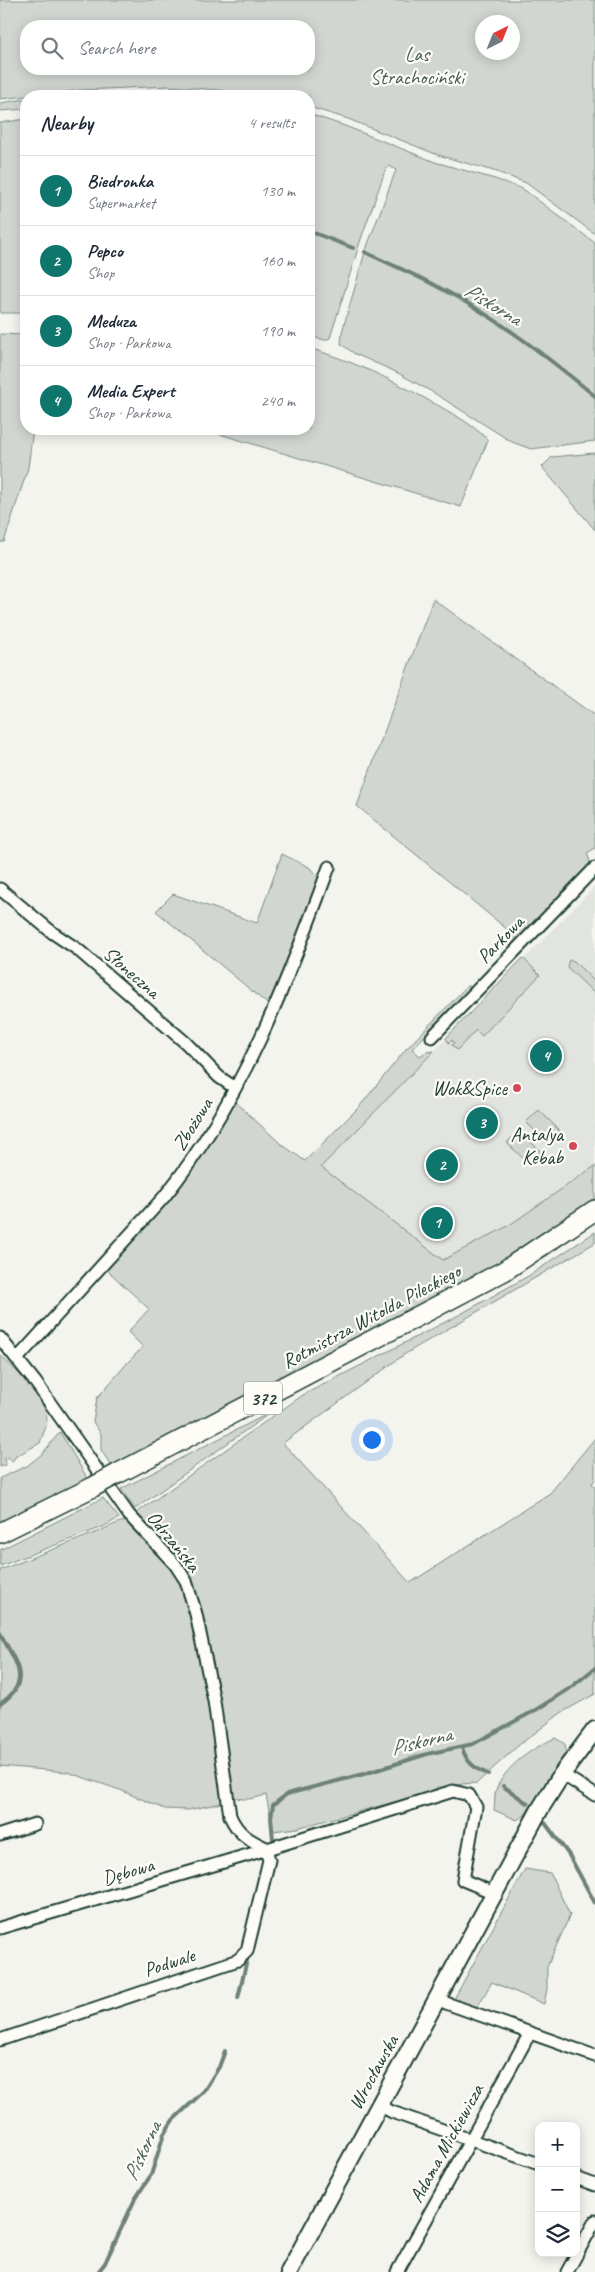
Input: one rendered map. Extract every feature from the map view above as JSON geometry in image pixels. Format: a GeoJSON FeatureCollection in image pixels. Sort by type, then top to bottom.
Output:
{"type":"FeatureCollection","features":[{"type":"Feature","properties":{"kind":"main road","name":"Rotmistrza Witolda Pileckiego"},"geometry":{"type":"LineString","coordinates":[[0,1533],[93,1487],[496,1276],[595,1210]]}},
{"type":"Feature","properties":{"kind":"main road","name":"Wrocławska"},"geometry":{"type":"LineString","coordinates":[[289,2272],[540,1809],[562,1774],[595,1730]]}},
{"type":"Feature","properties":{"kind":"street","name":"Zbożowa"},"geometry":{"type":"LineString","coordinates":[[18,1358],[103,1266],[182,1175],[220,1118],[277,1005],[329,867]]}},
{"type":"Feature","properties":{"kind":"street","name":"Parkowa"},"geometry":{"type":"LineString","coordinates":[[432,1037],[595,868]]}},
{"type":"Feature","properties":{"kind":"street","name":"Słoneczna"},"geometry":{"type":"LineString","coordinates":[[0,889],[53,933],[77,949],[186,1043],[218,1076],[235,1088]]}},
{"type":"Feature","properties":{"kind":"street","name":"Odrzańska"},"geometry":{"type":"LineString","coordinates":[[0,1338],[18,1358],[128,1515],[175,1564],[186,1581],[196,1614],[214,1700],[228,1806],[235,1828],[242,1835],[266,1848]]}},
{"type":"Feature","properties":{"kind":"street"},"geometry":{"type":"LineString","coordinates":[[562,1774],[595,1795]]}},
{"type":"Feature","properties":{"kind":"street"},"geometry":{"type":"LineString","coordinates":[[266,1848],[453,1791],[469,1795],[474,1800],[476,1807],[476,1819],[463,1880],[494,1893]]}},
{"type":"Feature","properties":{"kind":"street"},"geometry":{"type":"LineString","coordinates":[[0,1835],[35,1824]]}},
{"type":"Feature","properties":{"kind":"street","name":"Dębowa"},"geometry":{"type":"LineString","coordinates":[[0,1928],[266,1848]]}},
{"type":"Feature","properties":{"kind":"street","name":"Podwale"},"geometry":{"type":"LineString","coordinates":[[0,2040],[238,1960],[244,1956],[250,1941],[257,1906],[270,1860],[266,1848]]}},
{"type":"Feature","properties":{"kind":"street"},"geometry":{"type":"LineString","coordinates":[[438,1998],[446,2003],[595,2056]]}},
{"type":"Feature","properties":{"kind":"street","name":"Adama Mickiewicza"},"geometry":{"type":"LineString","coordinates":[[397,2272],[530,2033]]}},
{"type":"Feature","properties":{"kind":"street"},"geometry":{"type":"LineString","coordinates":[[379,2105],[392,2112],[535,2163]]}},
{"type":"Feature","properties":{"kind":"street"},"geometry":{"type":"LineString","coordinates":[[580,2179],[595,2185]]}},
{"type":"Feature","properties":{"kind":"street"},"geometry":{"type":"LineString","coordinates":[[567,2272],[595,2221]]}},
{"type":"Feature","properties":{"kind":"shaded area"},"geometry":{"type":"Polygon","coordinates":[[[595,886],[595,1166],[508,1226],[443,1260],[321,1167],[595,886]]]}},
{"type":"Feature","properties":{"kind":"green space","name":"Las Strachociński"},"geometry":{"type":"Polygon","coordinates":[[[0,0],[595,0],[595,234],[526,183],[497,172],[438,155],[348,119],[315,109],[315,90],[218,90],[169,86],[83,90],[20,90],[20,97],[0,99],[0,0]]]}},
{"type":"Feature","properties":{"kind":"green space"},"geometry":{"type":"Polygon","coordinates":[[[20,100],[20,109],[0,111],[0,103],[20,100]]]}},
{"type":"Feature","properties":{"kind":"green space"},"geometry":{"type":"Polygon","coordinates":[[[315,116],[435,162],[523,189],[595,243],[595,441],[531,449],[512,442],[434,393],[396,372],[355,354],[341,344],[342,332],[365,252],[396,170],[389,166],[385,171],[360,242],[330,338],[325,340],[315,338],[315,116]]]}},
{"type":"Feature","properties":{"kind":"green space"},"geometry":{"type":"Polygon","coordinates":[[[20,120],[20,313],[0,313],[0,123],[20,120]]]}},
{"type":"Feature","properties":{"kind":"green space"},"geometry":{"type":"Polygon","coordinates":[[[0,334],[20,335],[20,435],[32,435],[28,468],[4,542],[0,542],[0,334]]]}},
{"type":"Feature","properties":{"kind":"green space"},"geometry":{"type":"Polygon","coordinates":[[[315,350],[355,364],[399,384],[460,418],[488,440],[461,507],[223,435],[315,435],[315,350]]]}},
{"type":"Feature","properties":{"kind":"green space"},"geometry":{"type":"Polygon","coordinates":[[[595,453],[595,530],[542,467],[552,457],[595,453]]]}},
{"type":"Feature","properties":{"kind":"green space"},"geometry":{"type":"Polygon","coordinates":[[[433,599],[595,716],[595,848],[587,853],[590,862],[589,866],[515,944],[511,940],[514,935],[357,806],[433,599]]]}},
{"type":"Feature","properties":{"kind":"green space"},"geometry":{"type":"Polygon","coordinates":[[[282,854],[309,867],[318,877],[318,889],[271,1007],[156,911],[173,894],[257,923],[282,854]]]}},
{"type":"Feature","properties":{"kind":"green space"},"geometry":{"type":"Polygon","coordinates":[[[523,958],[540,975],[482,1036],[476,1030],[457,1050],[452,1045],[454,1043],[452,1040],[449,1043],[446,1038],[523,958]]]}},
{"type":"Feature","properties":{"kind":"green space"},"geometry":{"type":"Polygon","coordinates":[[[569,960],[574,961],[595,982],[595,994],[567,967],[569,960]]]}},
{"type":"Feature","properties":{"kind":"green space"},"geometry":{"type":"Polygon","coordinates":[[[468,985],[471,988],[412,1049],[420,1056],[426,1052],[434,1051],[321,1167],[443,1260],[508,1226],[595,1166],[595,1203],[511,1260],[113,1468],[101,1450],[101,1434],[93,1422],[97,1398],[143,1347],[128,1332],[149,1309],[106,1269],[162,1207],[187,1175],[234,1101],[280,1143],[305,1161],[359,1107],[406,1049],[468,985]]]}},
{"type":"Feature","properties":{"kind":"green space"},"geometry":{"type":"Polygon","coordinates":[[[539,1110],[560,1131],[548,1144],[526,1122],[539,1110]]]}},
{"type":"Feature","properties":{"kind":"green space"},"geometry":{"type":"Polygon","coordinates":[[[519,1130],[541,1152],[529,1164],[507,1143],[519,1130]]]}},
{"type":"Feature","properties":{"kind":"green space"},"geometry":{"type":"Polygon","coordinates":[[[595,1217],[595,1222],[548,1255],[507,1279],[122,1482],[595,1217]]]}},
{"type":"Feature","properties":{"kind":"green space"},"geometry":{"type":"Polygon","coordinates":[[[595,1232],[595,1243],[405,1354],[283,1443],[410,1583],[550,1493],[595,1438],[595,1479],[592,1484],[595,1486],[595,1694],[561,1713],[519,1745],[477,1783],[462,1784],[297,1828],[273,1831],[266,1795],[243,1799],[231,1794],[217,1689],[194,1586],[186,1571],[151,1533],[156,1526],[151,1524],[148,1529],[137,1515],[139,1511],[303,1395],[459,1315],[530,1275],[595,1232]]]}},
{"type":"Feature","properties":{"kind":"green space"},"geometry":{"type":"Polygon","coordinates":[[[0,1355],[36,1393],[45,1411],[47,1420],[40,1443],[15,1457],[12,1462],[8,1457],[5,1458],[5,1465],[0,1467],[0,1355]]]}},
{"type":"Feature","properties":{"kind":"green space"},"geometry":{"type":"Polygon","coordinates":[[[273,1411],[135,1509],[121,1489],[273,1411]]]}},
{"type":"Feature","properties":{"kind":"green space"},"geometry":{"type":"Polygon","coordinates":[[[60,1432],[89,1481],[0,1525],[0,1478],[27,1466],[42,1454],[60,1432]]]}},
{"type":"Feature","properties":{"kind":"green space"},"geometry":{"type":"Polygon","coordinates":[[[103,1498],[119,1518],[103,1527],[0,1566],[0,1550],[103,1498]]]}},
{"type":"Feature","properties":{"kind":"green space"},"geometry":{"type":"Polygon","coordinates":[[[127,1521],[180,1577],[185,1589],[204,1669],[222,1803],[188,1810],[165,1809],[120,1790],[67,1772],[0,1766],[0,1570],[120,1522],[127,1521]]]}},
{"type":"Feature","properties":{"kind":"green space"},"geometry":{"type":"Polygon","coordinates":[[[555,1738],[565,1744],[566,1752],[525,1815],[517,1820],[494,1810],[496,1790],[506,1773],[529,1753],[555,1738]]]}},
{"type":"Feature","properties":{"kind":"green space"},"geometry":{"type":"Polygon","coordinates":[[[525,1869],[550,1873],[570,1915],[547,1967],[547,1989],[544,2004],[492,1982],[476,2009],[453,2001],[525,1869]]]}},
{"type":"Feature","properties":{"kind":"waterway","name":"Piskorna"},"geometry":{"type":"LineString","coordinates":[[315,233],[353,248]]}},
{"type":"Feature","properties":{"kind":"waterway","name":"Piskorna"},"geometry":{"type":"LineString","coordinates":[[365,252],[429,282],[479,310],[539,351],[595,396]]}},
{"type":"Feature","properties":{"kind":"waterway"},"geometry":{"type":"LineString","coordinates":[[0,1633],[16,1662],[19,1679],[10,1696],[0,1704]]}},
{"type":"Feature","properties":{"kind":"waterway","name":"Piskorna"},"geometry":{"type":"LineString","coordinates":[[273,1839],[271,1818],[273,1805],[287,1794],[364,1774],[427,1754],[473,1744],[534,1711],[569,1689],[595,1668]]}},
{"type":"Feature","properties":{"kind":"waterway"},"geometry":{"type":"LineString","coordinates":[[462,1748],[471,1764],[488,1774]]}},
{"type":"Feature","properties":{"kind":"waterway"},"geometry":{"type":"LineString","coordinates":[[503,1786],[527,1803]]}},
{"type":"Feature","properties":{"kind":"waterway"},"geometry":{"type":"LineString","coordinates":[[545,1823],[569,1855],[595,1903]]}},
{"type":"Feature","properties":{"kind":"waterway","name":"Piskorna"},"geometry":{"type":"LineString","coordinates":[[238,1998],[247,1960]]}},
{"type":"Feature","properties":{"kind":"waterway","name":"Piskorna"},"geometry":{"type":"LineString","coordinates":[[98,2272],[105,2263],[135,2199],[151,2175],[164,2134],[173,2120],[204,2091],[219,2067],[225,2051]]}},
{"type":"Feature","properties":{"kind":"place","name":"Media Expert"},"geometry":{"type":"Point","coordinates":[546,1056]}},
{"type":"Feature","properties":{"kind":"place","name":"Wok&Spice"},"geometry":{"type":"Point","coordinates":[517,1088]}},
{"type":"Feature","properties":{"kind":"place","name":"Meduza"},"geometry":{"type":"Point","coordinates":[482,1123]}},
{"type":"Feature","properties":{"kind":"place","name":"Antalya Kebab"},"geometry":{"type":"Point","coordinates":[573,1146]}},
{"type":"Feature","properties":{"kind":"place","name":"Pepco"},"geometry":{"type":"Point","coordinates":[442,1165]}},
{"type":"Feature","properties":{"kind":"place","name":"Biedronka"},"geometry":{"type":"Point","coordinates":[437,1223]}}]}
